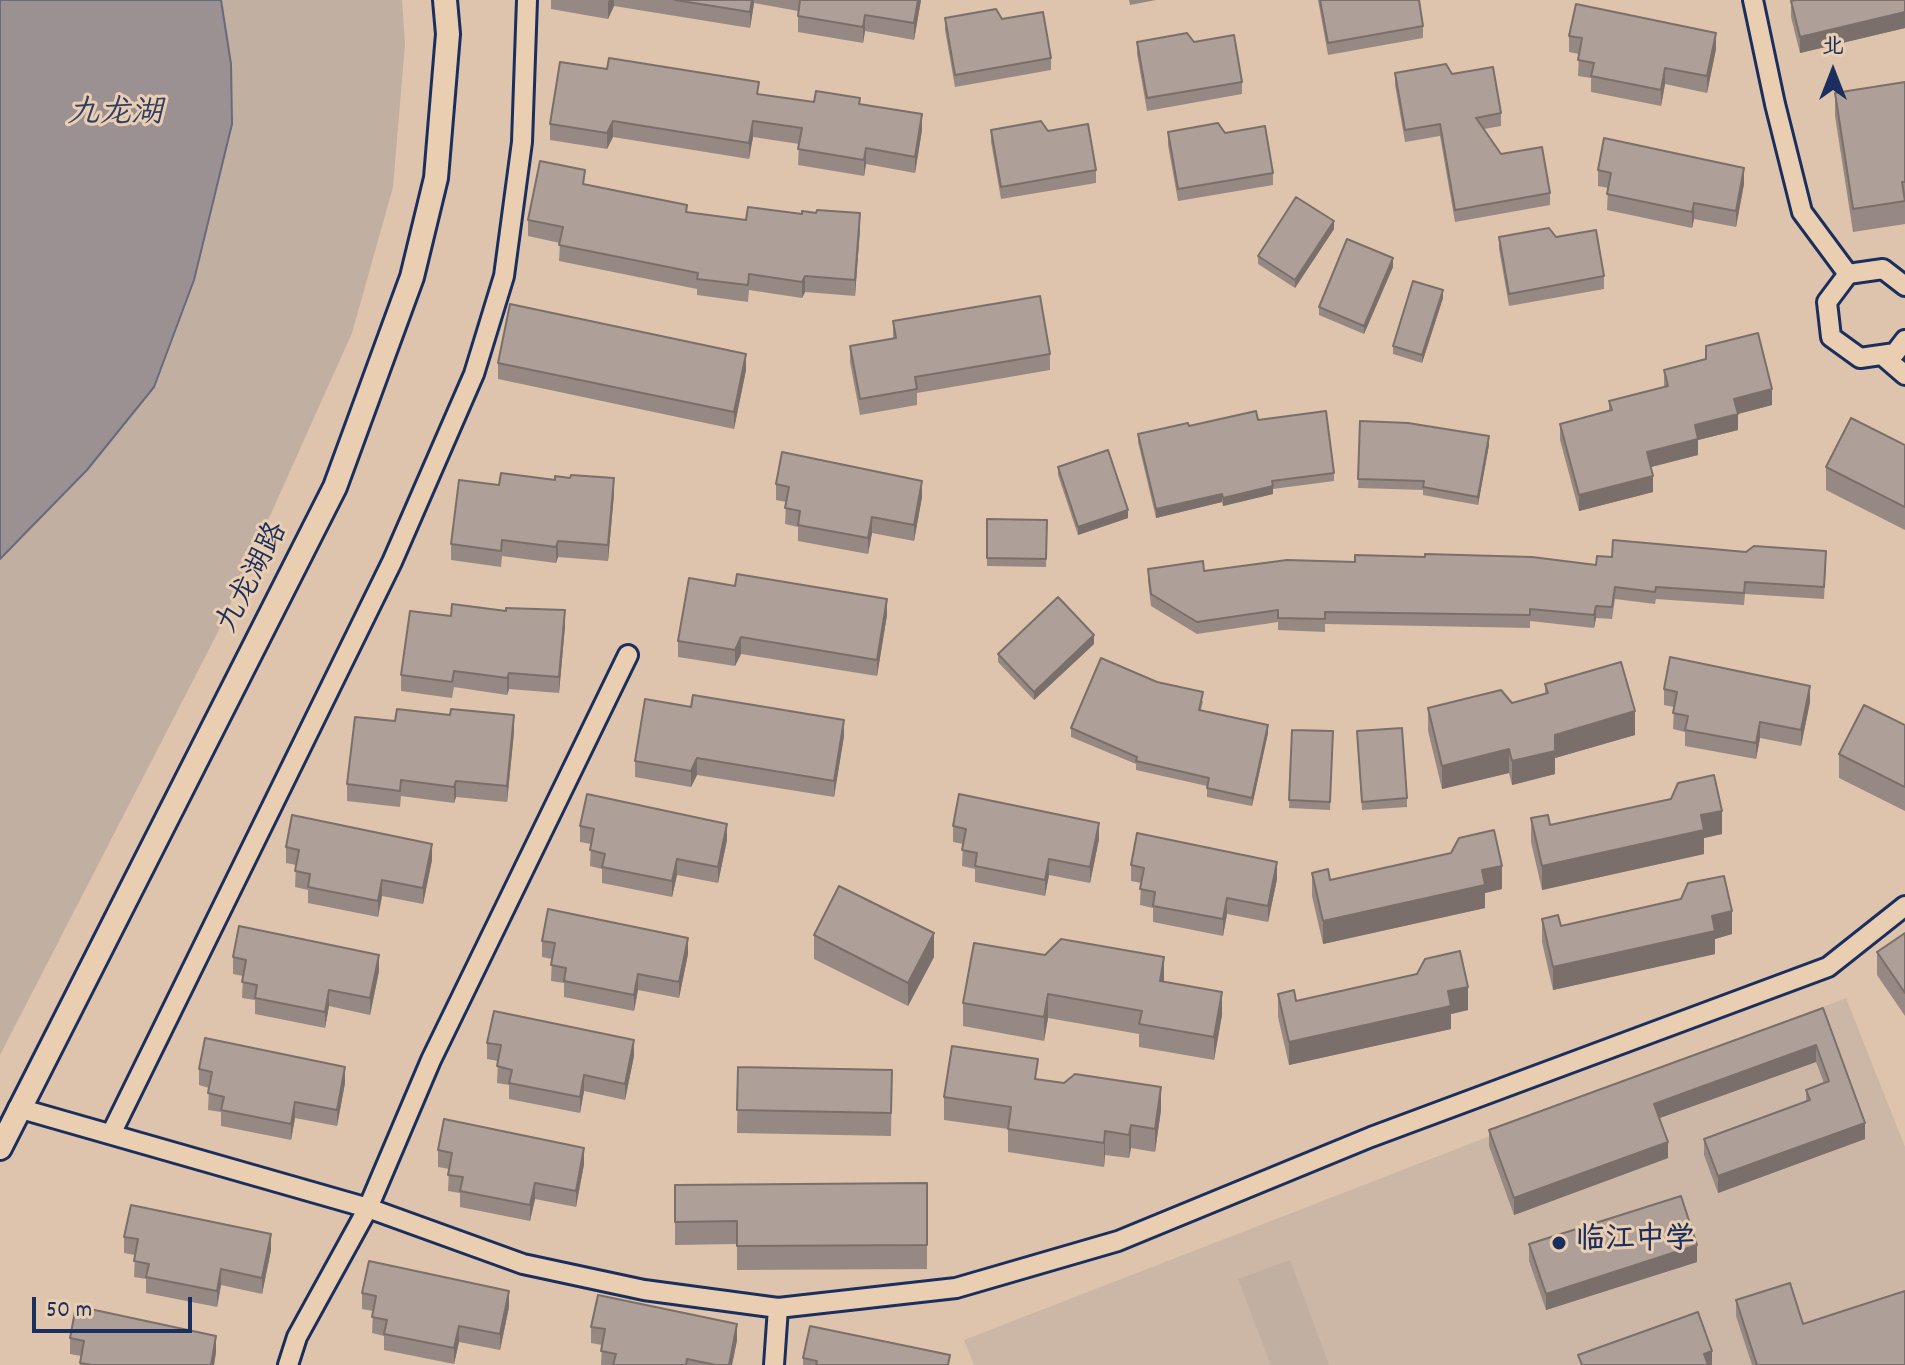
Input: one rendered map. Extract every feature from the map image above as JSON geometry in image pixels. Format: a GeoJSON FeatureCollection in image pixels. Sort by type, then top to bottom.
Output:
{"type":"FeatureCollection","features":[{"type":"Feature","properties":{"kind":"street","name":"九龙湖路"},"geometry":{"type":"LineString","coordinates":[[0,1148],[335,487],[412,277],[436,178],[448,34],[445,0]]}},
{"type":"Feature","properties":{"kind":"street"},"geometry":{"type":"LineString","coordinates":[[111,1134],[392,562],[474,374],[504,276],[522,142],[527,0]]}},
{"type":"Feature","properties":{"kind":"street"},"geometry":{"type":"LineString","coordinates":[[1753,0],[1802,212],[1848,274]]}},
{"type":"Feature","properties":{"kind":"street"},"geometry":{"type":"LineString","coordinates":[[1905,286],[1883,269],[1848,274],[1827,302],[1831,337],[1860,358],[1895,353],[1905,340]]}},
{"type":"Feature","properties":{"kind":"street"},"geometry":{"type":"LineString","coordinates":[[1883,356],[1905,375]]}},
{"type":"Feature","properties":{"kind":"street"},"geometry":{"type":"LineString","coordinates":[[288,1365],[297,1337],[368,1208],[431,1060],[628,655]]}},
{"type":"Feature","properties":{"kind":"street"},"geometry":{"type":"LineString","coordinates":[[18,1108],[368,1208],[523,1264],[644,1290],[778,1308],[956,1288],[1118,1241],[1371,1137],[1828,967],[1905,906]]}},
{"type":"Feature","properties":{"kind":"street"},"geometry":{"type":"LineString","coordinates":[[774,1365],[778,1308]]}},
{"type":"Feature","properties":{"kind":"shaded area"},"geometry":{"type":"Polygon","coordinates":[[[0,0],[402,0],[405,44],[393,187],[352,333],[217,634],[0,1055],[0,0]]]}},
{"type":"Feature","properties":{"kind":"shaded area","name":"临江中学"},"geometry":{"type":"Polygon","coordinates":[[[1846,998],[1905,1147],[1905,1365],[974,1365],[964,1340],[1846,998]]]}},
{"type":"Feature","properties":{"kind":"shaded area"},"geometry":{"type":"Polygon","coordinates":[[[1290,1260],[1329,1365],[1271,1365],[1238,1279],[1290,1260]]]}},
{"type":"Feature","properties":{"kind":"water","name":"九龙湖"},"geometry":{"type":"Polygon","coordinates":[[[0,0],[221,0],[231,64],[232,124],[194,280],[154,387],[87,470],[0,559],[0,0]]]}},
{"type":"Feature","properties":{"kind":"building"},"geometry":{"type":"Polygon","coordinates":[[[675,0],[752,0],[750,12],[675,0]]]}},
{"type":"Feature","properties":{"kind":"building"},"geometry":{"type":"Polygon","coordinates":[[[800,0],[918,0],[914,23],[865,15],[863,27],[798,16],[800,0]]]}},
{"type":"Feature","properties":{"kind":"building"},"geometry":{"type":"Polygon","coordinates":[[[1320,0],[1419,0],[1423,26],[1328,43],[1320,0]]]}},
{"type":"Feature","properties":{"kind":"building"},"geometry":{"type":"Polygon","coordinates":[[[1905,0],[1905,12],[1800,37],[1791,1],[1905,0]]]}},
{"type":"Feature","properties":{"kind":"building"},"geometry":{"type":"Polygon","coordinates":[[[1576,4],[1716,33],[1707,76],[1665,68],[1661,90],[1591,76],[1594,63],[1578,60],[1582,38],[1569,36],[1576,4]]]}},
{"type":"Feature","properties":{"kind":"building"},"geometry":{"type":"Polygon","coordinates":[[[996,9],[1002,19],[1043,12],[1051,58],[955,75],[945,18],[996,9]]]}},
{"type":"Feature","properties":{"kind":"building"},"geometry":{"type":"Polygon","coordinates":[[[1187,33],[1194,42],[1234,35],[1242,82],[1147,98],[1137,42],[1187,33]]]}},
{"type":"Feature","properties":{"kind":"building"},"geometry":{"type":"Polygon","coordinates":[[[609,58],[759,82],[757,94],[814,102],[816,91],[860,98],[859,104],[922,114],[915,157],[866,148],[864,160],[798,149],[802,128],[753,121],[749,143],[613,121],[607,133],[550,124],[560,62],[607,69],[609,58]]]}},
{"type":"Feature","properties":{"kind":"building"},"geometry":{"type":"Polygon","coordinates":[[[1446,64],[1452,74],[1493,67],[1501,113],[1476,118],[1501,154],[1542,147],[1550,193],[1455,210],[1440,124],[1405,130],[1395,73],[1446,64]]]}},
{"type":"Feature","properties":{"kind":"building"},"geometry":{"type":"Polygon","coordinates":[[[1905,82],[1905,182],[1902,182],[1905,201],[1853,209],[1835,93],[1905,82]]]}},
{"type":"Feature","properties":{"kind":"building"},"geometry":{"type":"Polygon","coordinates":[[[1041,121],[1048,131],[1088,124],[1096,170],[1001,187],[991,130],[1041,121]]]}},
{"type":"Feature","properties":{"kind":"building"},"geometry":{"type":"Polygon","coordinates":[[[1218,123],[1225,133],[1265,126],[1273,173],[1178,189],[1168,132],[1218,123]]]}},
{"type":"Feature","properties":{"kind":"building"},"geometry":{"type":"Polygon","coordinates":[[[1604,138],[1744,168],[1736,211],[1694,203],[1692,212],[1607,194],[1611,173],[1598,170],[1604,138]]]}},
{"type":"Feature","properties":{"kind":"building"},"geometry":{"type":"Polygon","coordinates":[[[540,161],[585,170],[583,184],[687,205],[686,212],[746,220],[748,207],[802,214],[802,211],[816,213],[817,210],[860,213],[855,280],[805,276],[802,282],[749,274],[748,285],[697,279],[698,273],[559,245],[563,227],[528,220],[540,161]]]}},
{"type":"Feature","properties":{"kind":"building"},"geometry":{"type":"Polygon","coordinates":[[[1296,197],[1334,221],[1295,280],[1258,256],[1296,197]]]}},
{"type":"Feature","properties":{"kind":"building"},"geometry":{"type":"Polygon","coordinates":[[[1549,228],[1556,237],[1596,230],[1604,276],[1509,294],[1499,237],[1549,228]]]}},
{"type":"Feature","properties":{"kind":"building"},"geometry":{"type":"Polygon","coordinates":[[[1347,239],[1393,258],[1364,326],[1319,307],[1347,239]]]}},
{"type":"Feature","properties":{"kind":"building"},"geometry":{"type":"Polygon","coordinates":[[[1413,281],[1443,290],[1422,355],[1393,346],[1413,281]]]}},
{"type":"Feature","properties":{"kind":"building"},"geometry":{"type":"Polygon","coordinates":[[[1040,296],[1050,354],[915,377],[917,389],[860,399],[850,346],[896,338],[893,321],[1040,296]]]}},
{"type":"Feature","properties":{"kind":"building"},"geometry":{"type":"Polygon","coordinates":[[[510,304],[746,354],[734,412],[498,363],[510,304]]]}},
{"type":"Feature","properties":{"kind":"building"},"geometry":{"type":"Polygon","coordinates":[[[1758,333],[1772,389],[1734,399],[1738,414],[1695,425],[1698,439],[1647,452],[1653,476],[1579,495],[1560,424],[1612,410],[1609,401],[1668,386],[1664,370],[1706,359],[1706,346],[1758,333]]]}},
{"type":"Feature","properties":{"kind":"building"},"geometry":{"type":"Polygon","coordinates":[[[1256,411],[1258,420],[1326,411],[1334,473],[1272,481],[1273,486],[1156,509],[1138,434],[1256,411]]]}},
{"type":"Feature","properties":{"kind":"building"},"geometry":{"type":"Polygon","coordinates":[[[1851,418],[1905,445],[1905,507],[1826,467],[1851,418]]]}},
{"type":"Feature","properties":{"kind":"building"},"geometry":{"type":"Polygon","coordinates":[[[1360,421],[1408,423],[1489,436],[1478,497],[1423,487],[1424,481],[1358,479],[1360,421]]]}},
{"type":"Feature","properties":{"kind":"building"},"geometry":{"type":"Polygon","coordinates":[[[1108,450],[1128,510],[1078,527],[1058,467],[1108,450]]]}},
{"type":"Feature","properties":{"kind":"building"},"geometry":{"type":"Polygon","coordinates":[[[782,452],[922,481],[914,525],[872,517],[868,538],[798,525],[800,511],[785,508],[789,487],[776,484],[782,452]]]}},
{"type":"Feature","properties":{"kind":"building"},"geometry":{"type":"Polygon","coordinates":[[[501,473],[555,480],[555,476],[570,478],[571,475],[614,478],[608,545],[558,541],[556,547],[502,540],[501,551],[451,544],[459,480],[499,485],[501,473]]]}},
{"type":"Feature","properties":{"kind":"building"},"geometry":{"type":"Polygon","coordinates":[[[987,519],[1047,520],[1046,559],[987,558],[987,519]]]}},
{"type":"Feature","properties":{"kind":"building"},"geometry":{"type":"Polygon","coordinates":[[[1613,540],[1746,552],[1754,546],[1826,551],[1824,587],[1745,582],[1744,593],[1656,587],[1655,592],[1615,587],[1612,607],[1596,606],[1594,615],[1530,609],[1530,615],[1325,612],[1325,619],[1278,618],[1278,610],[1197,622],[1151,594],[1148,569],[1203,561],[1204,571],[1287,560],[1355,562],[1355,555],[1425,557],[1425,554],[1532,557],[1596,565],[1597,556],[1612,557],[1613,540]]]}},
{"type":"Feature","properties":{"kind":"building"},"geometry":{"type":"Polygon","coordinates":[[[737,574],[887,599],[877,660],[741,637],[735,650],[678,641],[689,578],[735,586],[737,574]]]}},
{"type":"Feature","properties":{"kind":"building"},"geometry":{"type":"Polygon","coordinates":[[[1058,597],[1094,635],[1034,692],[998,654],[1058,597]]]}},
{"type":"Feature","properties":{"kind":"building"},"geometry":{"type":"Polygon","coordinates":[[[452,604],[506,611],[506,608],[565,610],[559,677],[509,673],[507,678],[454,671],[452,682],[401,675],[410,611],[451,616],[452,604]]]}},
{"type":"Feature","properties":{"kind":"building"},"geometry":{"type":"Polygon","coordinates":[[[1670,657],[1810,686],[1801,730],[1760,722],[1756,743],[1685,730],[1688,716],[1673,713],[1677,692],[1664,689],[1670,657]]]}},
{"type":"Feature","properties":{"kind":"building"},"geometry":{"type":"Polygon","coordinates":[[[1101,658],[1157,682],[1203,692],[1199,710],[1268,725],[1252,798],[1207,788],[1209,778],[1136,761],[1137,757],[1071,728],[1101,658]]]}},
{"type":"Feature","properties":{"kind":"building"},"geometry":{"type":"Polygon","coordinates":[[[1621,662],[1635,711],[1555,735],[1555,751],[1512,761],[1509,749],[1442,766],[1428,708],[1501,690],[1512,703],[1548,693],[1545,684],[1621,662]]]}},
{"type":"Feature","properties":{"kind":"building"},"geometry":{"type":"Polygon","coordinates":[[[693,695],[844,720],[834,781],[697,758],[691,771],[635,761],[645,699],[691,707],[693,695]]]}},
{"type":"Feature","properties":{"kind":"building"},"geometry":{"type":"Polygon","coordinates":[[[1864,705],[1905,725],[1905,787],[1839,754],[1864,705]]]}},
{"type":"Feature","properties":{"kind":"building"},"geometry":{"type":"Polygon","coordinates":[[[397,709],[450,715],[451,709],[514,715],[507,786],[456,781],[454,787],[401,780],[400,791],[347,784],[355,717],[395,721],[397,709]]]}},
{"type":"Feature","properties":{"kind":"building"},"geometry":{"type":"Polygon","coordinates":[[[1402,728],[1407,798],[1362,802],[1357,731],[1402,728]]]}},
{"type":"Feature","properties":{"kind":"building"},"geometry":{"type":"Polygon","coordinates":[[[1292,730],[1333,731],[1330,802],[1289,800],[1292,730]]]}},
{"type":"Feature","properties":{"kind":"building"},"geometry":{"type":"Polygon","coordinates":[[[1714,775],[1722,811],[1701,815],[1704,830],[1542,866],[1531,818],[1548,815],[1550,825],[1671,799],[1678,783],[1714,775]]]}},
{"type":"Feature","properties":{"kind":"building"},"geometry":{"type":"Polygon","coordinates":[[[587,794],[727,824],[718,867],[677,859],[672,881],[602,867],[605,854],[590,850],[594,829],[580,826],[587,794]]]}},
{"type":"Feature","properties":{"kind":"building"},"geometry":{"type":"Polygon","coordinates":[[[959,794],[1099,823],[1090,867],[1049,859],[1045,880],[975,866],[977,853],[962,850],[966,829],[953,826],[959,794]]]}},
{"type":"Feature","properties":{"kind":"building"},"geometry":{"type":"Polygon","coordinates":[[[292,815],[432,844],[423,888],[382,880],[378,901],[308,887],[310,874],[295,871],[299,850],[286,847],[292,815]]]}},
{"type":"Feature","properties":{"kind":"building"},"geometry":{"type":"Polygon","coordinates":[[[1494,830],[1502,866],[1482,870],[1485,885],[1323,921],[1312,873],[1328,869],[1330,880],[1451,853],[1459,838],[1494,830]]]}},
{"type":"Feature","properties":{"kind":"building"},"geometry":{"type":"Polygon","coordinates":[[[1137,833],[1277,862],[1268,906],[1227,898],[1223,919],[1153,906],[1155,892],[1140,889],[1144,868],[1131,865],[1137,833]]]}},
{"type":"Feature","properties":{"kind":"building"},"geometry":{"type":"Polygon","coordinates":[[[1724,876],[1732,911],[1712,916],[1715,931],[1553,967],[1542,919],[1558,915],[1561,926],[1681,899],[1688,883],[1724,876]]]}},
{"type":"Feature","properties":{"kind":"building"},"geometry":{"type":"Polygon","coordinates":[[[839,886],[934,933],[908,983],[814,935],[839,886]]]}},
{"type":"Feature","properties":{"kind":"building"},"geometry":{"type":"Polygon","coordinates":[[[548,909],[688,938],[679,982],[638,974],[634,995],[564,981],[566,968],[551,965],[555,943],[542,941],[548,909]]]}},
{"type":"Feature","properties":{"kind":"building"},"geometry":{"type":"Polygon","coordinates":[[[239,926],[379,955],[370,998],[329,990],[325,1012],[255,998],[257,985],[242,982],[246,960],[233,957],[239,926]]]}},
{"type":"Feature","properties":{"kind":"building"},"geometry":{"type":"Polygon","coordinates":[[[1905,933],[1905,993],[1877,952],[1905,933]]]}},
{"type":"Feature","properties":{"kind":"building"},"geometry":{"type":"Polygon","coordinates":[[[1061,939],[1164,957],[1160,981],[1222,992],[1214,1037],[1139,1024],[1142,1011],[1048,994],[1044,1017],[963,1003],[974,943],[1045,955],[1061,939]]]}},
{"type":"Feature","properties":{"kind":"building"},"geometry":{"type":"Polygon","coordinates":[[[1460,951],[1468,987],[1448,991],[1451,1006],[1289,1042],[1278,994],[1294,990],[1296,1001],[1417,974],[1425,959],[1460,951]]]}},
{"type":"Feature","properties":{"kind":"building"},"geometry":{"type":"Polygon","coordinates":[[[1823,1008],[1865,1123],[1718,1176],[1704,1139],[1810,1100],[1806,1090],[1829,1081],[1816,1045],[1654,1104],[1668,1142],[1514,1198],[1489,1130],[1823,1008]]]}},
{"type":"Feature","properties":{"kind":"building"},"geometry":{"type":"Polygon","coordinates":[[[494,1011],[634,1040],[625,1084],[584,1075],[580,1097],[509,1083],[512,1070],[497,1066],[501,1045],[487,1043],[494,1011]]]}},
{"type":"Feature","properties":{"kind":"building"},"geometry":{"type":"Polygon","coordinates":[[[205,1038],[345,1067],[337,1110],[295,1102],[291,1124],[221,1110],[224,1097],[208,1093],[212,1072],[199,1069],[205,1038]]]}},
{"type":"Feature","properties":{"kind":"building"},"geometry":{"type":"Polygon","coordinates":[[[952,1046],[1038,1059],[1035,1079],[1064,1083],[1075,1074],[1161,1087],[1155,1129],[1131,1125],[1129,1135],[1105,1131],[1104,1143],[1008,1129],[1011,1107],[944,1097],[952,1046]]]}},
{"type":"Feature","properties":{"kind":"building"},"geometry":{"type":"Polygon","coordinates":[[[738,1067],[892,1070],[891,1113],[737,1110],[738,1067]]]}},
{"type":"Feature","properties":{"kind":"building"},"geometry":{"type":"Polygon","coordinates":[[[444,1119],[584,1148],[576,1191],[535,1183],[530,1205],[460,1191],[463,1177],[448,1175],[452,1153],[438,1150],[444,1119]]]}},
{"type":"Feature","properties":{"kind":"building"},"geometry":{"type":"Polygon","coordinates":[[[927,1183],[927,1245],[737,1246],[737,1221],[675,1222],[675,1185],[927,1183]]]}},
{"type":"Feature","properties":{"kind":"building"},"geometry":{"type":"Polygon","coordinates":[[[1681,1196],[1697,1245],[1546,1294],[1529,1244],[1681,1196]]]}},
{"type":"Feature","properties":{"kind":"building"},"geometry":{"type":"Polygon","coordinates":[[[131,1205],[271,1234],[262,1278],[221,1269],[217,1291],[146,1277],[149,1264],[134,1261],[138,1239],[124,1237],[131,1205]]]}},
{"type":"Feature","properties":{"kind":"building"},"geometry":{"type":"Polygon","coordinates":[[[369,1261],[509,1291],[500,1334],[459,1326],[454,1348],[384,1334],[387,1320],[372,1317],[376,1296],[362,1293],[369,1261]]]}},
{"type":"Feature","properties":{"kind":"building"},"geometry":{"type":"Polygon","coordinates":[[[1790,1283],[1803,1324],[1905,1291],[1905,1365],[1757,1365],[1736,1300],[1790,1283]]]}},
{"type":"Feature","properties":{"kind":"building"},"geometry":{"type":"Polygon","coordinates":[[[598,1295],[737,1324],[729,1365],[687,1359],[686,1365],[613,1365],[616,1354],[601,1351],[605,1329],[591,1327],[598,1295]]]}},
{"type":"Feature","properties":{"kind":"building"},"geometry":{"type":"Polygon","coordinates":[[[76,1306],[216,1336],[211,1365],[80,1363],[84,1341],[70,1338],[76,1306]]]}},
{"type":"Feature","properties":{"kind":"building"},"geometry":{"type":"Polygon","coordinates":[[[1698,1312],[1712,1351],[1704,1354],[1708,1365],[1582,1365],[1578,1355],[1698,1312]]]}},
{"type":"Feature","properties":{"kind":"building"},"geometry":{"type":"Polygon","coordinates":[[[810,1326],[950,1355],[948,1365],[816,1365],[817,1361],[803,1358],[810,1326]]]}},
{"type":"Feature","properties":{"kind":"place","name":"临江中学"},"geometry":{"type":"Point","coordinates":[1559,1243]}}]}
